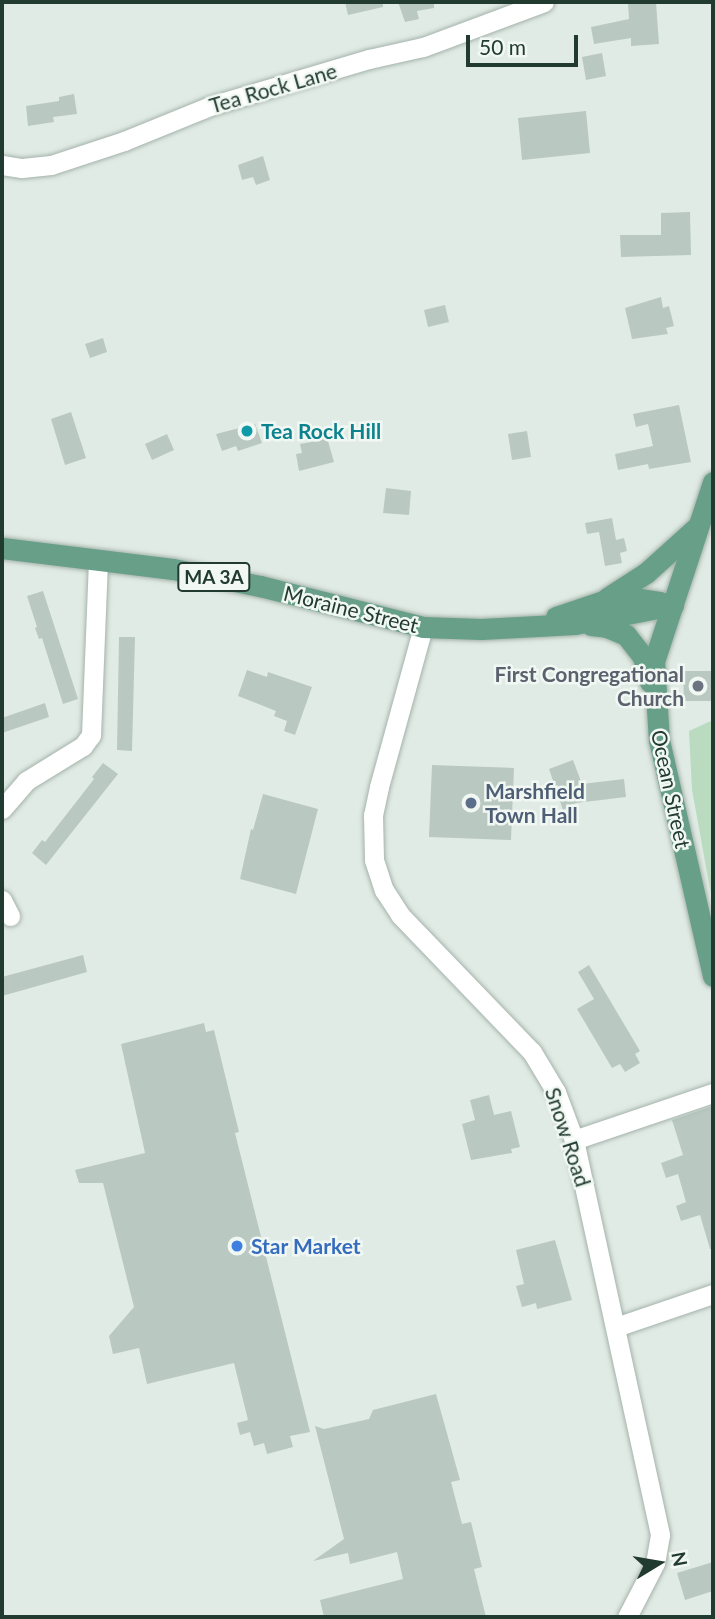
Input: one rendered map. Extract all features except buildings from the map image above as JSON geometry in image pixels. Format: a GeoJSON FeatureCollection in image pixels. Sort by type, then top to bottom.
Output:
{"type":"FeatureCollection","features":[{"type":"Feature","properties":{"kind":"main road","name":"Ocean Street"},"geometry":{"type":"LineString","coordinates":[[713,482],[654,661],[656,715],[713,976]]}},
{"type":"Feature","properties":{"kind":"main road","name":"MA 3A"},"geometry":{"type":"LineString","coordinates":[[603,601],[646,573],[702,522]]}},
{"type":"Feature","properties":{"kind":"main road","name":"Moraine Street"},"geometry":{"type":"LineString","coordinates":[[2,548],[173,569],[260,586],[423,627],[481,629],[575,624],[673,605]]}},
{"type":"Feature","properties":{"kind":"main road","name":"Moraine Street"},"geometry":{"type":"LineString","coordinates":[[535,625],[603,601],[628,597],[673,605]]}},
{"type":"Feature","properties":{"kind":"main road"},"geometry":{"type":"LineString","coordinates":[[575,624],[617,630],[636,646],[650,678],[656,715]]}},
{"type":"Feature","properties":{"kind":"street","name":"Tea Rock Lane"},"geometry":{"type":"LineString","coordinates":[[2,165],[22,168],[51,165],[124,141],[210,106],[369,59],[423,47],[544,2]]}},
{"type":"Feature","properties":{"kind":"street"},"geometry":{"type":"LineString","coordinates":[[5,796],[83,746],[91,735],[98,559]]}},
{"type":"Feature","properties":{"kind":"street","name":"Snow Road"},"geometry":{"type":"LineString","coordinates":[[423,627],[379,787],[373,846],[377,874],[400,915],[428,948],[532,1052],[556,1092],[574,1140],[660,1535],[655,1563],[627,1617]]}},
{"type":"Feature","properties":{"kind":"street"},"geometry":{"type":"LineString","coordinates":[[574,1140],[713,1093]]}},
{"type":"Feature","properties":{"kind":"street"},"geometry":{"type":"LineString","coordinates":[[615,1327],[713,1294]]}},
{"type":"Feature","properties":{"kind":"green space"},"geometry":{"type":"Polygon","coordinates":[[[713,720],[713,905],[692,790],[689,731],[713,720]]]}},
{"type":"Feature","properties":{"kind":"place","name":"Tea Rock Hill"},"geometry":{"type":"Point","coordinates":[247,431]}},
{"type":"Feature","properties":{"kind":"place","name":"First Congregational Church"},"geometry":{"type":"Point","coordinates":[698,686]}},
{"type":"Feature","properties":{"kind":"place","name":"Marshfield Town Hall"},"geometry":{"type":"Point","coordinates":[471,803]}},
{"type":"Feature","properties":{"kind":"place","name":"Star Market"},"geometry":{"type":"Point","coordinates":[237,1246]}}]}
